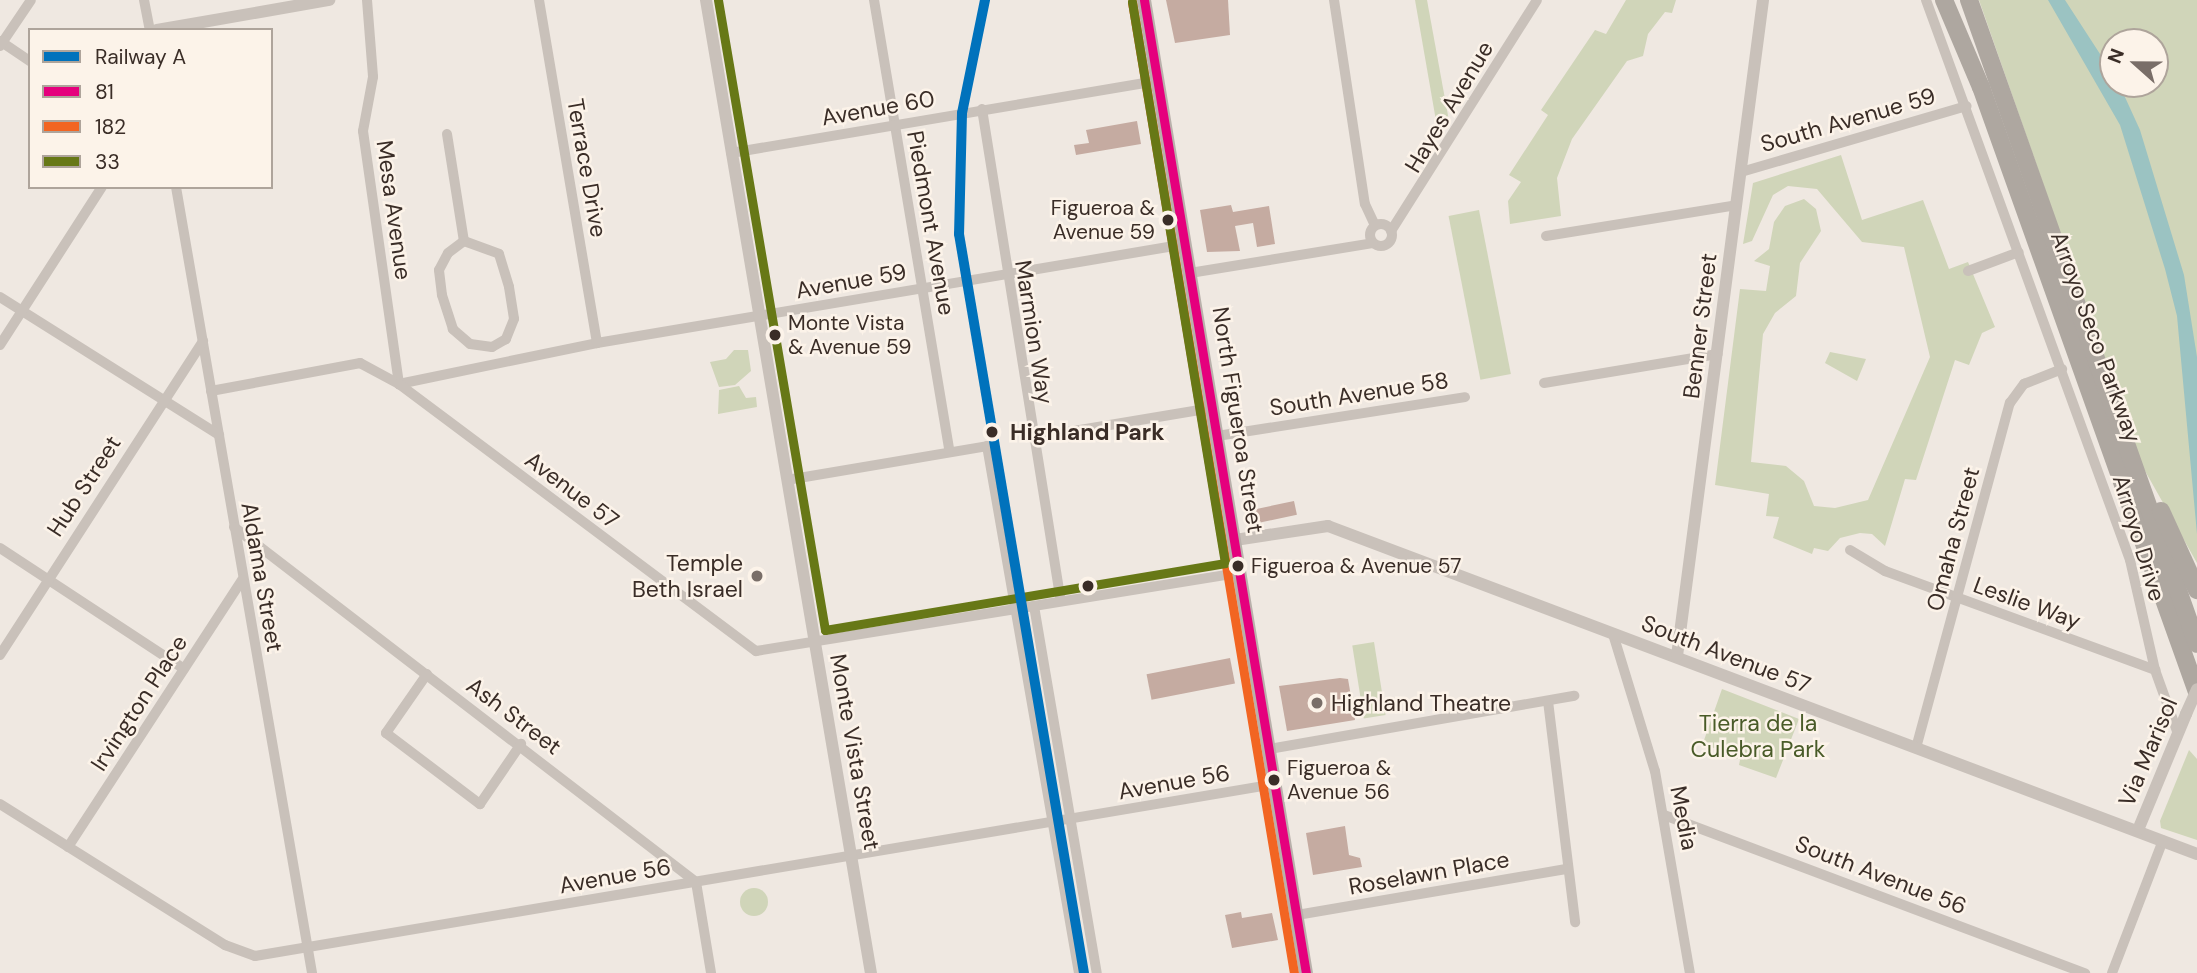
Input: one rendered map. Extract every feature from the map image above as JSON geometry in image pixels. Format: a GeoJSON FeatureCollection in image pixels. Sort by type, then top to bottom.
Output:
{"type":"FeatureCollection","features":[{"type":"Feature","properties":{"kind":"highway","name":"Arroyo Seco Parkway"},"geometry":{"type":"LineString","coordinates":[[1944,0],[1981,87],[2197,690]]}},
{"type":"Feature","properties":{"kind":"highway","name":"Arroyo Seco Parkway"},"geometry":{"type":"LineString","coordinates":[[1969,0],[2197,644]]}},
{"type":"Feature","properties":{"kind":"highway"},"geometry":{"type":"LineString","coordinates":[[2137,472],[2197,590]]}},
{"type":"Feature","properties":{"kind":"main road","name":"North Figueroa Street"},"geometry":{"type":"LineString","coordinates":[[1144,0],[1155,81],[1186,244],[1306,973]]}},
{"type":"Feature","properties":{"kind":"street"},"geometry":{"type":"LineString","coordinates":[[28,60],[1,43],[31,0]]}},
{"type":"Feature","properties":{"kind":"street"},"geometry":{"type":"LineString","coordinates":[[145,0],[149,28]]}},
{"type":"Feature","properties":{"kind":"street"},"geometry":{"type":"LineString","coordinates":[[168,28],[329,0]]}},
{"type":"Feature","properties":{"kind":"street","name":"Mesa Avenue"},"geometry":{"type":"LineString","coordinates":[[366,0],[373,77],[363,131],[399,384]]}},
{"type":"Feature","properties":{"kind":"street","name":"Terrace Drive"},"geometry":{"type":"LineString","coordinates":[[539,0],[597,343]]}},
{"type":"Feature","properties":{"kind":"street","name":"Monte Vista Street"},"geometry":{"type":"LineString","coordinates":[[706,0],[871,973]]}},
{"type":"Feature","properties":{"kind":"street","name":"Piedmont Avenue"},"geometry":{"type":"LineString","coordinates":[[874,0],[950,452]]}},
{"type":"Feature","properties":{"kind":"street"},"geometry":{"type":"LineString","coordinates":[[1190,273],[1373,243],[1387,244],[1391,231],[1376,225],[1365,204],[1334,0]]}},
{"type":"Feature","properties":{"kind":"street","name":"Hayes Avenue"},"geometry":{"type":"LineString","coordinates":[[1391,231],[1537,0]]}},
{"type":"Feature","properties":{"kind":"street","name":"Benner Street"},"geometry":{"type":"LineString","coordinates":[[1677,656],[1762,0]]}},
{"type":"Feature","properties":{"kind":"street","name":"Arroyo Drive"},"geometry":{"type":"LineString","coordinates":[[1926,0],[1967,106],[2130,559],[2155,670],[2178,734]]}},
{"type":"Feature","properties":{"kind":"street","name":"Avenue 60"},"geometry":{"type":"LineString","coordinates":[[731,153],[1155,81]]}},
{"type":"Feature","properties":{"kind":"street","name":"South Avenue 59"},"geometry":{"type":"LineString","coordinates":[[1741,172],[1967,106]]}},
{"type":"Feature","properties":{"kind":"street","name":"Marmion Way"},"geometry":{"type":"LineString","coordinates":[[982,109],[1032,438],[1061,601]]}},
{"type":"Feature","properties":{"kind":"street"},"geometry":{"type":"LineString","coordinates":[[447,134],[464,241]]}},
{"type":"Feature","properties":{"kind":"street"},"geometry":{"type":"LineString","coordinates":[[0,345],[101,189]]}},
{"type":"Feature","properties":{"kind":"street","name":"Aldama Street"},"geometry":{"type":"LineString","coordinates":[[176,189],[312,973]]}},
{"type":"Feature","properties":{"kind":"street"},"geometry":{"type":"LineString","coordinates":[[1546,236],[1737,205]]}},
{"type":"Feature","properties":{"kind":"street"},"geometry":{"type":"LineString","coordinates":[[1373,243],[1370,234],[1376,225]]}},
{"type":"Feature","properties":{"kind":"street"},"geometry":{"type":"LineString","coordinates":[[464,241],[499,254],[509,286],[514,319],[506,339],[492,347],[470,344],[453,329],[442,295],[439,271],[448,253],[464,241]]}},
{"type":"Feature","properties":{"kind":"street","name":"Avenue 59"},"geometry":{"type":"LineString","coordinates":[[399,384],[597,343],[1186,244]]}},
{"type":"Feature","properties":{"kind":"street"},"geometry":{"type":"LineString","coordinates":[[1968,271],[2020,252]]}},
{"type":"Feature","properties":{"kind":"street"},"geometry":{"type":"LineString","coordinates":[[0,297],[219,435]]}},
{"type":"Feature","properties":{"kind":"street","name":"Hub Street"},"geometry":{"type":"LineString","coordinates":[[0,655],[46,579],[203,341]]}},
{"type":"Feature","properties":{"kind":"street"},"geometry":{"type":"LineString","coordinates":[[492,347],[495,364]]}},
{"type":"Feature","properties":{"kind":"street"},"geometry":{"type":"LineString","coordinates":[[1544,383],[1718,354]]}},
{"type":"Feature","properties":{"kind":"street","name":"Avenue 57"},"geometry":{"type":"LineString","coordinates":[[211,391],[360,363],[399,384],[756,651],[1240,573]]}},
{"type":"Feature","properties":{"kind":"street","name":"Omaha Street"},"geometry":{"type":"LineString","coordinates":[[1916,748],[2010,402],[2024,384],[2062,369]]}},
{"type":"Feature","properties":{"kind":"street","name":"South Avenue 58"},"geometry":{"type":"LineString","coordinates":[[1217,436],[1465,397]]}},
{"type":"Feature","properties":{"kind":"street"},"geometry":{"type":"LineString","coordinates":[[1032,438],[1213,408]]}},
{"type":"Feature","properties":{"kind":"street"},"geometry":{"type":"LineString","coordinates":[[787,480],[987,446],[1079,973]]}},
{"type":"Feature","properties":{"kind":"street","name":"South Avenue 57"},"geometry":{"type":"LineString","coordinates":[[1235,540],[1328,526],[2197,854]]}},
{"type":"Feature","properties":{"kind":"street","name":"Ash Street"},"geometry":{"type":"LineString","coordinates":[[234,527],[521,744],[696,882]]}},
{"type":"Feature","properties":{"kind":"street"},"geometry":{"type":"LineString","coordinates":[[0,548],[184,669]]}},
{"type":"Feature","properties":{"kind":"street","name":"Leslie Way"},"geometry":{"type":"LineString","coordinates":[[1850,550],[1885,571],[2155,670]]}},
{"type":"Feature","properties":{"kind":"street","name":"Irvington Place"},"geometry":{"type":"LineString","coordinates":[[68,847],[242,580]]}},
{"type":"Feature","properties":{"kind":"street"},"geometry":{"type":"LineString","coordinates":[[1034,606],[1097,973]]}},
{"type":"Feature","properties":{"kind":"street","name":"Media"},"geometry":{"type":"LineString","coordinates":[[1613,634],[1649,743],[1664,815],[1690,973]]}},
{"type":"Feature","properties":{"kind":"street"},"geometry":{"type":"LineString","coordinates":[[427,674],[386,733],[480,804],[521,744]]}},
{"type":"Feature","properties":{"kind":"street","name":"Via Marisol"},"geometry":{"type":"LineString","coordinates":[[2138,830],[2197,690]]}},
{"type":"Feature","properties":{"kind":"street"},"geometry":{"type":"LineString","coordinates":[[1269,749],[1574,696]]}},
{"type":"Feature","properties":{"kind":"street"},"geometry":{"type":"LineString","coordinates":[[1548,701],[1563,802],[1559,821],[1575,922]]}},
{"type":"Feature","properties":{"kind":"street","name":"Avenue 56"},"geometry":{"type":"LineString","coordinates":[[0,804],[241,952],[255,957],[1275,784]]}},
{"type":"Feature","properties":{"kind":"street","name":"South Avenue 56"},"geometry":{"type":"LineString","coordinates":[[1664,815],[2085,973]]}},
{"type":"Feature","properties":{"kind":"street"},"geometry":{"type":"LineString","coordinates":[[2112,973],[2163,840]]}},
{"type":"Feature","properties":{"kind":"street","name":"Roselawn Place"},"geometry":{"type":"LineString","coordinates":[[1297,915],[1566,869]]}},
{"type":"Feature","properties":{"kind":"street"},"geometry":{"type":"LineString","coordinates":[[696,882],[712,973]]}},
{"type":"Feature","properties":{"kind":"green space"},"geometry":{"type":"Polygon","coordinates":[[[1415,0],[1427,0],[1449,121],[1439,138],[1415,0]]]}},
{"type":"Feature","properties":{"kind":"green space"},"geometry":{"type":"Polygon","coordinates":[[[1626,0],[1676,0],[1672,13],[1665,12],[1648,34],[1643,56],[1627,61],[1572,139],[1557,178],[1561,216],[1510,224],[1508,201],[1521,182],[1509,175],[1548,115],[1541,110],[1595,30],[1606,34],[1626,0]]]}},
{"type":"Feature","properties":{"kind":"green space"},"geometry":{"type":"Polygon","coordinates":[[[1979,0],[2197,0],[2197,563],[2140,462],[1979,0]]]}},
{"type":"Feature","properties":{"kind":"green space"},"geometry":{"type":"Polygon","coordinates":[[[1841,155],[1862,220],[1923,200],[1949,269],[1968,262],[1995,327],[1982,333],[1969,365],[1955,360],[1916,480],[1905,479],[1885,546],[1872,534],[1860,533],[1840,538],[1828,551],[1814,548],[1812,554],[1773,538],[1779,517],[1766,516],[1769,494],[1715,485],[1740,289],[1766,291],[1770,266],[1754,261],[1769,249],[1774,222],[1785,206],[1804,199],[1816,209],[1821,231],[1800,263],[1796,296],[1775,313],[1763,334],[1751,462],[1786,466],[1804,481],[1814,506],[1835,508],[1868,500],[1930,357],[1904,247],[1862,242],[1817,189],[1788,186],[1773,195],[1752,241],[1743,244],[1753,183],[1841,155]]]}},
{"type":"Feature","properties":{"kind":"green space"},"geometry":{"type":"Polygon","coordinates":[[[1479,210],[1511,374],[1480,380],[1449,216],[1479,210]]]}},
{"type":"Feature","properties":{"kind":"green space"},"geometry":{"type":"Polygon","coordinates":[[[734,350],[748,350],[751,371],[735,385],[719,387],[710,362],[726,359],[734,350]]]}},
{"type":"Feature","properties":{"kind":"green space"},"geometry":{"type":"Polygon","coordinates":[[[1830,352],[1866,359],[1857,381],[1825,363],[1830,352]]]}},
{"type":"Feature","properties":{"kind":"green space"},"geometry":{"type":"Polygon","coordinates":[[[739,386],[746,398],[756,397],[757,407],[718,414],[719,390],[739,386]]]}},
{"type":"Feature","properties":{"kind":"green space"},"geometry":{"type":"Polygon","coordinates":[[[1374,642],[1386,715],[1364,719],[1352,645],[1374,642]]]}},
{"type":"Feature","properties":{"kind":"green space","name":"Tierra de la Culebra Park"},"geometry":{"type":"Polygon","coordinates":[[[1722,689],[1799,719],[1776,778],[1739,765],[1740,760],[1703,743],[1722,689]]]}},
{"type":"Feature","properties":{"kind":"green space"},"geometry":{"type":"Polygon","coordinates":[[[2189,750],[2197,759],[2197,840],[2161,828],[2160,821],[2189,750]]]}},
{"type":"Feature","properties":{"kind":"green space"},"geometry":{"type":"Polygon","coordinates":[[[754,888],[764,892],[768,902],[764,912],[754,916],[744,912],[740,902],[744,892],[754,888]]]}},
{"type":"Feature","properties":{"kind":"water"},"geometry":{"type":"Polygon","coordinates":[[[2048,0],[2065,0],[2099,52],[2099,89],[2048,0]]]}},
{"type":"Feature","properties":{"kind":"water"},"geometry":{"type":"Polygon","coordinates":[[[2104,98],[2125,98],[2140,130],[2184,275],[2197,357],[2197,534],[2177,316],[2120,125],[2104,98]]]}},
{"type":"Feature","properties":{"kind":"building"},"geometry":{"type":"Polygon","coordinates":[[[1166,0],[1228,0],[1230,35],[1175,43],[1166,0]]]}},
{"type":"Feature","properties":{"kind":"building"},"geometry":{"type":"Polygon","coordinates":[[[1137,121],[1141,144],[1076,155],[1074,145],[1089,143],[1086,130],[1137,121]]]}},
{"type":"Feature","properties":{"kind":"building"},"geometry":{"type":"Polygon","coordinates":[[[1231,205],[1233,212],[1269,206],[1275,244],[1257,247],[1253,223],[1235,226],[1240,251],[1207,252],[1200,210],[1231,205]]]}},
{"type":"Feature","properties":{"kind":"building"},"geometry":{"type":"Polygon","coordinates":[[[1294,501],[1297,515],[1252,524],[1249,511],[1294,501]]]}},
{"type":"Feature","properties":{"kind":"building"},"geometry":{"type":"Polygon","coordinates":[[[1230,658],[1235,684],[1152,700],[1147,674],[1230,658]]]}},
{"type":"Feature","properties":{"kind":"building","name":"Highland Theatre"},"geometry":{"type":"Polygon","coordinates":[[[1348,679],[1355,720],[1287,731],[1279,686],[1348,679]]]}},
{"type":"Feature","properties":{"kind":"building"},"geometry":{"type":"Polygon","coordinates":[[[1345,826],[1349,855],[1360,858],[1362,867],[1313,875],[1306,833],[1345,826]]]}},
{"type":"Feature","properties":{"kind":"building"},"geometry":{"type":"Polygon","coordinates":[[[1241,912],[1242,918],[1272,913],[1278,940],[1232,948],[1225,915],[1241,912]]]}},
{"type":"Feature","properties":{"kind":"rail line","name":"A"},"geometry":{"type":"LineString","coordinates":[[985,0],[962,113],[959,234],[1084,973]]}},
{"type":"Feature","properties":{"kind":"transit line","name":"33"},"geometry":{"type":"LineString","coordinates":[[718,0],[825,630],[1225,563],[1132,2]]}},
{"type":"Feature","properties":{"kind":"transit line","name":"81"},"geometry":{"type":"LineString","coordinates":[[1144,0],[1306,973]]}},
{"type":"Feature","properties":{"kind":"transit line","name":"182"},"geometry":{"type":"LineString","coordinates":[[1132,2],[1294,973]]}},
{"type":"Feature","properties":{"kind":"place","name":"Figueroa & Avenue 59"},"geometry":{"type":"Point","coordinates":[1168,220]}},
{"type":"Feature","properties":{"kind":"place","name":"Monte Vista & Avenue 59"},"geometry":{"type":"Point","coordinates":[775,335]}},
{"type":"Feature","properties":{"kind":"place","name":"Highland Park"},"geometry":{"type":"Point","coordinates":[992,432]}},
{"type":"Feature","properties":{"kind":"place","name":"Figueroa & Avenue 57"},"geometry":{"type":"Point","coordinates":[1238,566]}},
{"type":"Feature","properties":{"kind":"place","name":"Temple Beth Israel"},"geometry":{"type":"Point","coordinates":[757,576]}},
{"type":"Feature","properties":{"kind":"place","name":"Highland Theatre"},"geometry":{"type":"Point","coordinates":[1317,703]}},
{"type":"Feature","properties":{"kind":"place","name":"Figueroa & Avenue 56"},"geometry":{"type":"Point","coordinates":[1274,780]}}]}
